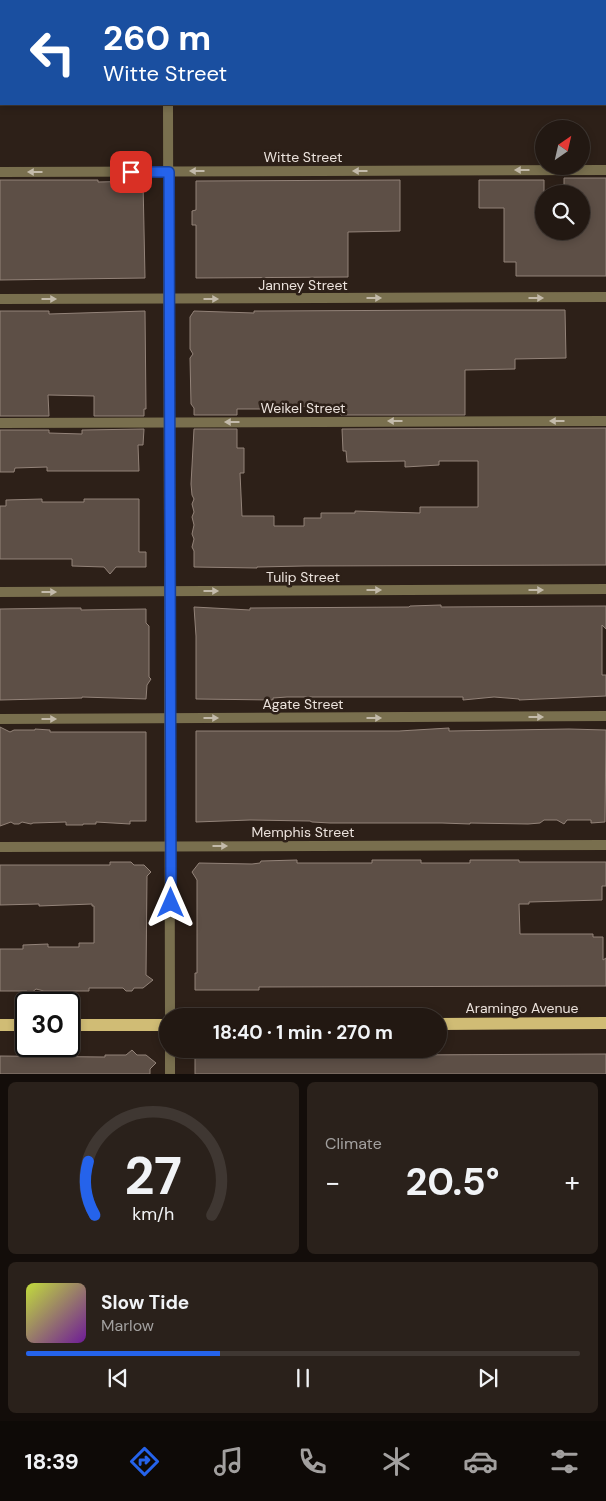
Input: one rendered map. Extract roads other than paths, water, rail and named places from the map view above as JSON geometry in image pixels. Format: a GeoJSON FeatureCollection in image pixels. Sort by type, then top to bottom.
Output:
{"type":"FeatureCollection","features":[{"type":"Feature","properties":{"kind":"main road","name":"Aramingo Avenue"},"geometry":{"type":"LineString","coordinates":[[447,1024],[606,1023]]}},
{"type":"Feature","properties":{"kind":"main road"},"geometry":{"type":"LineString","coordinates":[[0,1026],[15,1025]]}},
{"type":"Feature","properties":{"kind":"main road"},"geometry":{"type":"LineString","coordinates":[[80,1025],[159,1025]]}},
{"type":"Feature","properties":{"kind":"street"},"geometry":{"type":"LineString","coordinates":[[168,105],[170,1008]]}},
{"type":"Feature","properties":{"kind":"street","name":"Witte Street"},"geometry":{"type":"LineString","coordinates":[[0,172],[606,170]]}},
{"type":"Feature","properties":{"kind":"street","name":"Janney Street"},"geometry":{"type":"LineString","coordinates":[[0,299],[606,297]]}},
{"type":"Feature","properties":{"kind":"street","name":"Weikel Street"},"geometry":{"type":"LineString","coordinates":[[0,423],[606,421]]}},
{"type":"Feature","properties":{"kind":"street","name":"Tulip Street"},"geometry":{"type":"LineString","coordinates":[[0,592],[606,589]]}},
{"type":"Feature","properties":{"kind":"street","name":"Agate Street"},"geometry":{"type":"LineString","coordinates":[[0,719],[606,716]]}},
{"type":"Feature","properties":{"kind":"street","name":"Memphis Street"},"geometry":{"type":"LineString","coordinates":[[0,847],[606,845]]}},
{"type":"Feature","properties":{"kind":"street"},"geometry":{"type":"LineString","coordinates":[[170,1058],[170,1074]]}}]}
